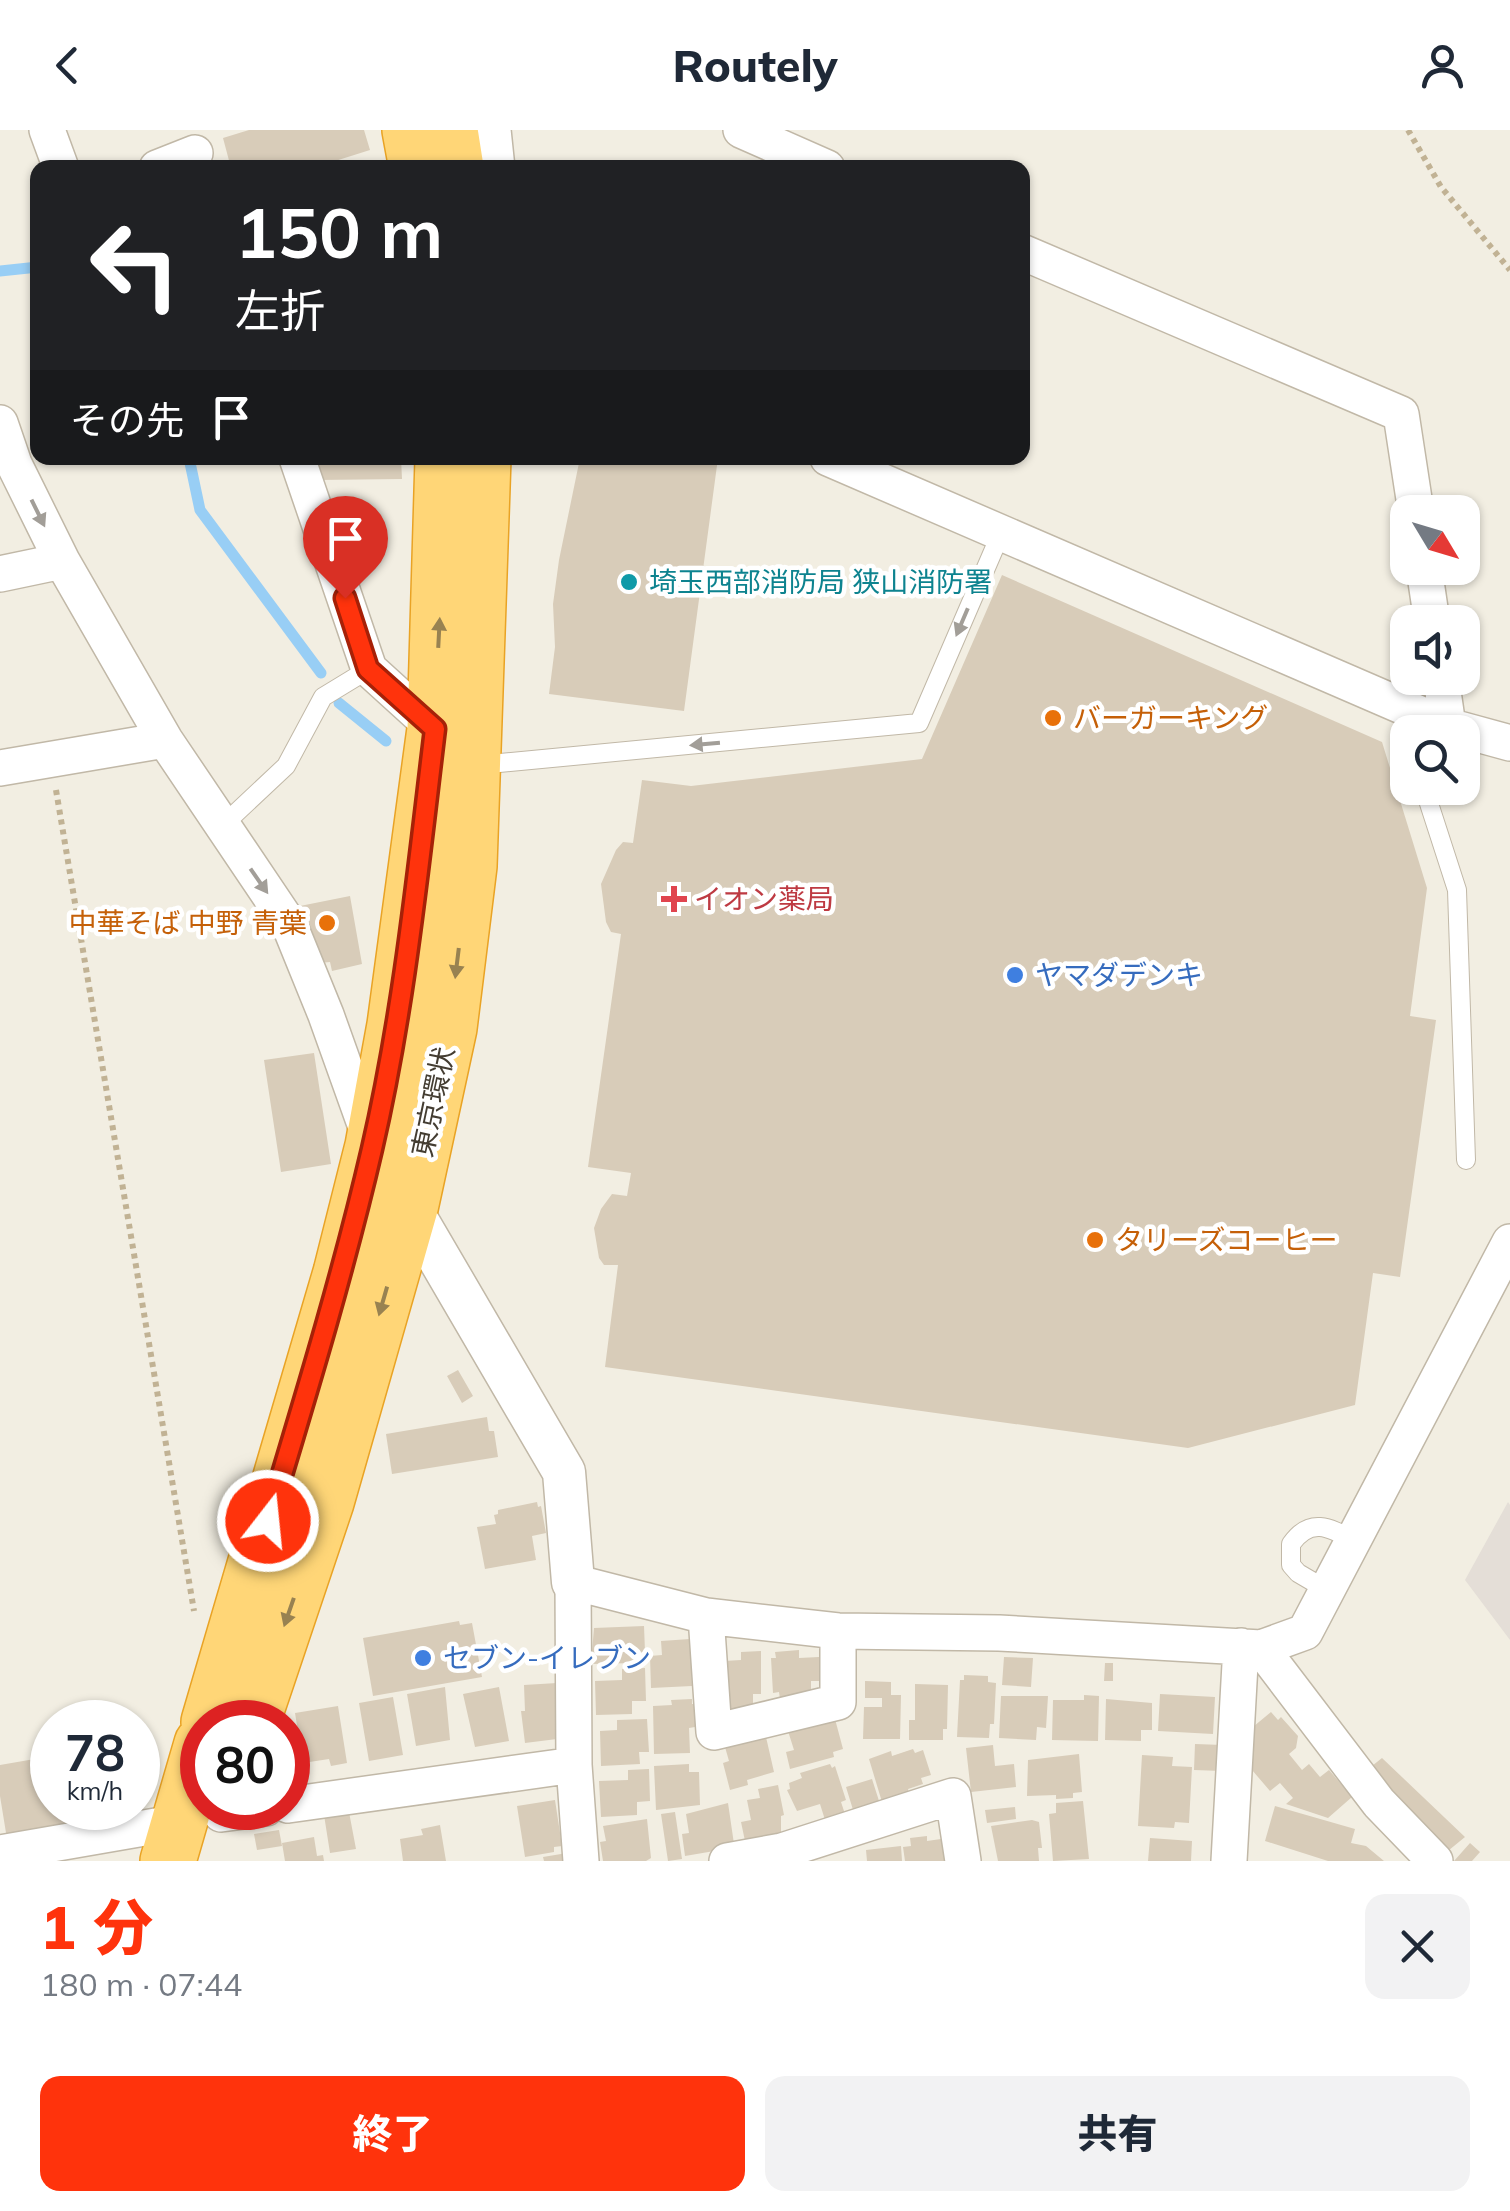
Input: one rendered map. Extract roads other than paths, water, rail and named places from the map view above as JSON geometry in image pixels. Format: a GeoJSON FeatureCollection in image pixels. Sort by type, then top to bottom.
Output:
{"type":"FeatureCollection","features":[{"type":"Feature","properties":{"kind":"highway"},"geometry":{"type":"LineString","coordinates":[[410,130],[416,160]]}},
{"type":"Feature","properties":{"kind":"highway"},"geometry":{"type":"LineString","coordinates":[[450,130],[455,160]]}},
{"type":"Feature","properties":{"kind":"highway","name":"東京環状"},"geometry":{"type":"LineString","coordinates":[[215,1700],[341,1273],[373,1146],[396,1025],[435,729],[443,465]]}},
{"type":"Feature","properties":{"kind":"highway","name":"東京環状"},"geometry":{"type":"LineString","coordinates":[[259,1700],[326,1502],[410,1208],[449,1028],[469,866],[482,465]]}},
{"type":"Feature","properties":{"kind":"street"},"geometry":{"type":"LineString","coordinates":[[47,130],[58,160]]}},
{"type":"Feature","properties":{"kind":"street"},"geometry":{"type":"LineString","coordinates":[[493,130],[496,160]]}},
{"type":"Feature","properties":{"kind":"street"},"geometry":{"type":"LineString","coordinates":[[741,130],[808,160]]}},
{"type":"Feature","properties":{"kind":"street"},"geometry":{"type":"LineString","coordinates":[[1030,255],[1401,414],[1413,495]]}},
{"type":"Feature","properties":{"kind":"street"},"geometry":{"type":"LineString","coordinates":[[0,423],[14,464],[62,561],[165,740],[289,924],[373,1146],[564,1472],[573,1582],[574,1765],[581,1861]]}},
{"type":"Feature","properties":{"kind":"street"},"geometry":{"type":"LineString","coordinates":[[300,465],[368,669],[435,729]]}},
{"type":"Feature","properties":{"kind":"street"},"geometry":{"type":"LineString","coordinates":[[844,465],[1001,532],[1394,715]]}},
{"type":"Feature","properties":{"kind":"street"},"geometry":{"type":"LineString","coordinates":[[0,574],[62,561]]}},
{"type":"Feature","properties":{"kind":"street"},"geometry":{"type":"LineString","coordinates":[[1480,735],[1510,743]]}},
{"type":"Feature","properties":{"kind":"street"},"geometry":{"type":"LineString","coordinates":[[0,768],[165,740]]}},
{"type":"Feature","properties":{"kind":"street"},"geometry":{"type":"LineString","coordinates":[[573,1582],[706,1616],[838,1631],[999,1633],[1251,1647],[1305,1632],[1510,1242]]}},
{"type":"Feature","properties":{"kind":"street"},"geometry":{"type":"LineString","coordinates":[[706,1616],[714,1732],[838,1702],[838,1631]]}},
{"type":"Feature","properties":{"kind":"street"},"geometry":{"type":"LineString","coordinates":[[1229,1861],[1251,1647]]}},
{"type":"Feature","properties":{"kind":"street"},"geometry":{"type":"LineString","coordinates":[[1251,1647],[1379,1803],[1434,1861]]}},
{"type":"Feature","properties":{"kind":"street"},"geometry":{"type":"LineString","coordinates":[[310,1801],[574,1765]]}},
{"type":"Feature","properties":{"kind":"street"},"geometry":{"type":"LineString","coordinates":[[728,1861],[782,1850],[954,1796],[963,1861]]}},
{"type":"Feature","properties":{"kind":"street"},"geometry":{"type":"LineString","coordinates":[[0,1853],[202,1830]]}},
{"type":"Feature","properties":{"kind":"lane"},"geometry":{"type":"LineString","coordinates":[[474,766],[919,723],[1001,532]]}},
{"type":"Feature","properties":{"kind":"lane"},"geometry":{"type":"LineString","coordinates":[[222,826],[286,766],[323,698],[368,669]]}},
{"type":"Feature","properties":{"kind":"lane"},"geometry":{"type":"LineString","coordinates":[[1429,805],[1456,890],[1466,1160]]}},
{"type":"Feature","properties":{"kind":"lane"},"geometry":{"type":"LineString","coordinates":[[1327,1590],[1290,1565],[1291,1544],[1298,1534],[1323,1524],[1354,1540]]}},
{"type":"Feature","properties":{"kind":"waterway"},"geometry":{"type":"LineString","coordinates":[[0,271],[30,268]]}},
{"type":"Feature","properties":{"kind":"waterway"},"geometry":{"type":"LineString","coordinates":[[190,465],[200,510],[321,673]]}},
{"type":"Feature","properties":{"kind":"waterway"},"geometry":{"type":"LineString","coordinates":[[339,703],[386,741]]}},
{"type":"Feature","properties":{"kind":"place","name":"埼玉西部消防局 狭山消防署"},"geometry":{"type":"Point","coordinates":[629,582]}},
{"type":"Feature","properties":{"kind":"place","name":"バーガーキング"},"geometry":{"type":"Point","coordinates":[1053,718]}},
{"type":"Feature","properties":{"kind":"place","name":"イオン薬局"},"geometry":{"type":"Point","coordinates":[674,899]}},
{"type":"Feature","properties":{"kind":"place","name":"中華そば 中野 青葉"},"geometry":{"type":"Point","coordinates":[327,923]}},
{"type":"Feature","properties":{"kind":"place","name":"ヤマダデンキ"},"geometry":{"type":"Point","coordinates":[1015,975]}},
{"type":"Feature","properties":{"kind":"place","name":"タリーズコーヒー"},"geometry":{"type":"Point","coordinates":[1095,1240]}},
{"type":"Feature","properties":{"kind":"place","name":"セブン-イレブン"},"geometry":{"type":"Point","coordinates":[423,1658]}}]}
